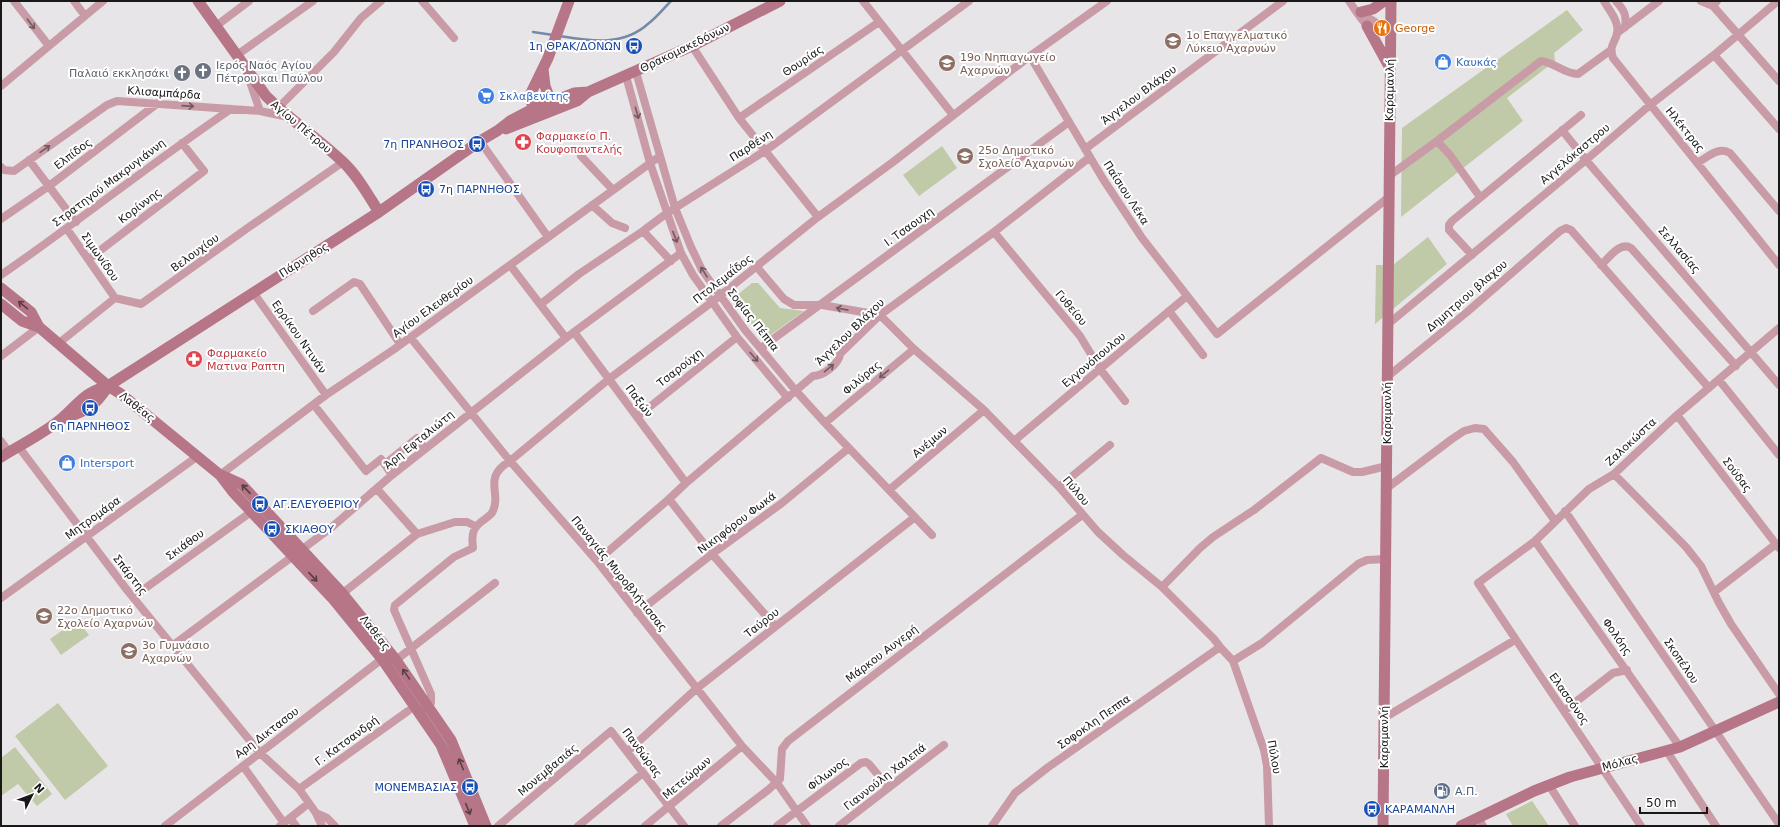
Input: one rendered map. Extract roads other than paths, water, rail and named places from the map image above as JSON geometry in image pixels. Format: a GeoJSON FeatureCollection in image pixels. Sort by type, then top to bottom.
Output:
{"type":"FeatureCollection","features":[{"type":"Feature","properties":{"kind":"main road","name":"Αγίου Πέτρου"},"geometry":{"type":"LineString","coordinates":[[198,1],[266,96],[278,108],[343,162],[354,174],[379,212]]}},
{"type":"Feature","properties":{"kind":"main road"},"geometry":{"type":"LineString","coordinates":[[535,114],[531,101],[531,93],[543,69],[569,1]]}},
{"type":"Feature","properties":{"kind":"main road","name":"Θρακομακεδόνων"},"geometry":{"type":"LineString","coordinates":[[553,106],[574,93],[588,92],[692,46],[780,1]]}},
{"type":"Feature","properties":{"kind":"main road"},"geometry":{"type":"LineString","coordinates":[[1357,10],[1373,9],[1384,1]]}},
{"type":"Feature","properties":{"kind":"main road","name":"Καραμανλή"},"geometry":{"type":"LineString","coordinates":[[1383,826],[1391,1]]}},
{"type":"Feature","properties":{"kind":"main road"},"geometry":{"type":"LineString","coordinates":[[1367,26],[1391,70]]}},
{"type":"Feature","properties":{"kind":"main road"},"geometry":{"type":"LineString","coordinates":[[543,69],[545,86],[553,106]]}},
{"type":"Feature","properties":{"kind":"main road","name":"Πάρνηθος"},"geometry":{"type":"LineString","coordinates":[[9,452],[61,419],[76,403],[93,390],[108,386],[379,212],[480,141],[553,106]]}},
{"type":"Feature","properties":{"kind":"main road"},"geometry":{"type":"LineString","coordinates":[[1,288],[31,312],[40,327]]}},
{"type":"Feature","properties":{"kind":"main road"},"geometry":{"type":"LineString","coordinates":[[1,304],[22,321],[40,327]]}},
{"type":"Feature","properties":{"kind":"main road","name":"Λαθέας"},"geometry":{"type":"LineString","coordinates":[[40,327],[108,386],[122,394],[220,475],[251,512],[296,552],[396,660],[424,708],[475,826]]}},
{"type":"Feature","properties":{"kind":"main road","name":"Λαθέας"},"geometry":{"type":"LineString","coordinates":[[220,475],[241,484],[296,552]]}},
{"type":"Feature","properties":{"kind":"main road","name":"Λαθέας"},"geometry":{"type":"LineString","coordinates":[[338,596],[382,659],[451,740],[486,826]]}},
{"type":"Feature","properties":{"kind":"main road","name":"Μόλας"},"geometry":{"type":"LineString","coordinates":[[1460,826],[1481,822],[1549,785],[1603,767],[1680,747],[1779,702]]}},
{"type":"Feature","properties":{"kind":"street"},"geometry":{"type":"LineString","coordinates":[[14,1],[49,46]]}},
{"type":"Feature","properties":{"kind":"street"},"geometry":{"type":"LineString","coordinates":[[74,1],[85,16]]}},
{"type":"Feature","properties":{"kind":"street"},"geometry":{"type":"LineString","coordinates":[[1,86],[103,1]]}},
{"type":"Feature","properties":{"kind":"street"},"geometry":{"type":"LineString","coordinates":[[216,26],[249,1]]}},
{"type":"Feature","properties":{"kind":"street"},"geometry":{"type":"LineString","coordinates":[[260,111],[247,72],[237,55],[313,1]]}},
{"type":"Feature","properties":{"kind":"street"},"geometry":{"type":"LineString","coordinates":[[278,108],[334,52],[361,18],[381,1]]}},
{"type":"Feature","properties":{"kind":"street"},"geometry":{"type":"LineString","coordinates":[[422,1],[454,38]]}},
{"type":"Feature","properties":{"kind":"street"},"geometry":{"type":"LineString","coordinates":[[863,1],[953,115]]}},
{"type":"Feature","properties":{"kind":"street","name":"Παρθένη"},"geometry":{"type":"LineString","coordinates":[[541,304],[579,274],[643,231],[666,213],[765,151],[969,1]]}},
{"type":"Feature","properties":{"kind":"street","name":"Πτολεμαΐδος"},"geometry":{"type":"LineString","coordinates":[[475,526],[491,514],[494,508],[494,483],[496,474],[501,466],[510,461],[609,379],[720,296],[818,217],[1030,56],[1107,1]]}},
{"type":"Feature","properties":{"kind":"street","name":"Άγγελου Βλάχου"},"geometry":{"type":"LineString","coordinates":[[1085,149],[1282,1]]}},
{"type":"Feature","properties":{"kind":"street"},"geometry":{"type":"LineString","coordinates":[[1349,1],[1357,10],[1367,26],[1381,33],[1391,32]]}},
{"type":"Feature","properties":{"kind":"street"},"geometry":{"type":"LineString","coordinates":[[1389,176],[1437,142],[1541,61],[1572,74],[1578,74],[1611,50],[1617,33],[1615,20],[1604,1]]}},
{"type":"Feature","properties":{"kind":"street"},"geometry":{"type":"LineString","coordinates":[[1616,1],[1625,13],[1625,27]]}},
{"type":"Feature","properties":{"kind":"street"},"geometry":{"type":"LineString","coordinates":[[1617,33],[1659,1]]}},
{"type":"Feature","properties":{"kind":"street"},"geometry":{"type":"LineString","coordinates":[[1701,1],[1715,3],[1738,34],[1779,81]]}},
{"type":"Feature","properties":{"kind":"street","name":"Αγγελόκαστρου"},"geometry":{"type":"LineString","coordinates":[[1388,324],[1650,105],[1714,55],[1778,1]]}},
{"type":"Feature","properties":{"kind":"street"},"geometry":{"type":"LineString","coordinates":[[1357,10],[1391,32]]}},
{"type":"Feature","properties":{"kind":"street","name":"Θουρίας"},"geometry":{"type":"LineString","coordinates":[[739,118],[879,22]]}},
{"type":"Feature","properties":{"kind":"street"},"geometry":{"type":"LineString","coordinates":[[692,46],[739,118],[818,217]]}},
{"type":"Feature","properties":{"kind":"street","name":"Ηλέκτρας"},"geometry":{"type":"LineString","coordinates":[[1611,50],[1613,58],[1779,265]]}},
{"type":"Feature","properties":{"kind":"street"},"geometry":{"type":"LineString","coordinates":[[1714,55],[1779,129]]}},
{"type":"Feature","properties":{"kind":"street","name":"Παΐσιου Λέκα"},"geometry":{"type":"LineString","coordinates":[[1030,56],[1103,179],[1142,238],[1216,334],[1389,197]]}},
{"type":"Feature","properties":{"kind":"street","name":"Σοφίας Πέππα"},"geometry":{"type":"LineString","coordinates":[[631,74],[660,156],[675,208],[702,270],[720,296],[796,391],[825,424],[932,535]]}},
{"type":"Feature","properties":{"kind":"street","name":"Σοφίας Πέππα"},"geometry":{"type":"LineString","coordinates":[[631,74],[650,163],[681,253],[693,275],[737,337],[788,398]]}},
{"type":"Feature","properties":{"kind":"street","name":"Κλισαμπάρδα"},"geometry":{"type":"LineString","coordinates":[[1,167],[4,170],[14,171],[107,105],[117,101],[260,111],[288,117],[298,124]]}},
{"type":"Feature","properties":{"kind":"street","name":"Ελπίδος"},"geometry":{"type":"LineString","coordinates":[[1,219],[49,186],[158,103]]}},
{"type":"Feature","properties":{"kind":"street","name":"Στρατηγού Μακρυγιάννη"},"geometry":{"type":"LineString","coordinates":[[1,275],[67,229],[182,143],[231,109]]}},
{"type":"Feature","properties":{"kind":"street"},"geometry":{"type":"LineString","coordinates":[[1472,255],[1449,230],[1449,225],[1452,221],[1581,115]]}},
{"type":"Feature","properties":{"kind":"street","name":"Ι. Τσαουχη"},"geometry":{"type":"LineString","coordinates":[[761,348],[822,305],[1070,122]]}},
{"type":"Feature","properties":{"kind":"street","name":"Σελλασίας"},"geometry":{"type":"LineString","coordinates":[[1562,130],[1779,385]]}},
{"type":"Feature","properties":{"kind":"street"},"geometry":{"type":"LineString","coordinates":[[480,141],[548,237]]}},
{"type":"Feature","properties":{"kind":"street"},"geometry":{"type":"LineString","coordinates":[[1437,142],[1450,155],[1480,197]]}},
{"type":"Feature","properties":{"kind":"street","name":"Κορίννης"},"geometry":{"type":"LineString","coordinates":[[88,259],[204,171],[182,143]]}},
{"type":"Feature","properties":{"kind":"street"},"geometry":{"type":"LineString","coordinates":[[1698,163],[1719,150],[1725,150],[1779,211]]}},
{"type":"Feature","properties":{"kind":"street"},"geometry":{"type":"LineString","coordinates":[[581,156],[613,190]]}},
{"type":"Feature","properties":{"kind":"street","name":"Αγίου Ελευθερίου"},"geometry":{"type":"LineString","coordinates":[[220,475],[326,395],[410,337],[660,156]]}},
{"type":"Feature","properties":{"kind":"street","name":"Άγγελου Βλάχου"},"geometry":{"type":"LineString","coordinates":[[597,561],[686,483],[813,376],[822,374],[838,362],[840,354],[880,315],[994,232],[1090,156]]}},
{"type":"Feature","properties":{"kind":"street","name":"Σιμωνίδου"},"geometry":{"type":"LineString","coordinates":[[29,160],[76,222]]}},
{"type":"Feature","properties":{"kind":"street","name":"Βελουχίου"},"geometry":{"type":"LineString","coordinates":[[115,298],[141,304],[343,162]]}},
{"type":"Feature","properties":{"kind":"street"},"geometry":{"type":"LineString","coordinates":[[592,205],[612,223],[625,228]]}},
{"type":"Feature","properties":{"kind":"street","name":"Δημητριου βλαχου"},"geometry":{"type":"LineString","coordinates":[[1387,377],[1467,312],[1560,231],[1566,228],[1571,230],[1601,265]]}},
{"type":"Feature","properties":{"kind":"street","name":"Σιμωνίδου"},"geometry":{"type":"LineString","coordinates":[[67,229],[115,298]]}},
{"type":"Feature","properties":{"kind":"street"},"geometry":{"type":"LineString","coordinates":[[643,231],[671,261]]}},
{"type":"Feature","properties":{"kind":"street","name":"Γυθείου"},"geometry":{"type":"LineString","coordinates":[[994,232],[1080,336],[1100,369],[1125,401]]}},
{"type":"Feature","properties":{"kind":"street"},"geometry":{"type":"LineString","coordinates":[[1709,388],[1601,265],[1622,246],[1627,245],[1631,248],[1736,366]]}},
{"type":"Feature","properties":{"kind":"street","name":"Άρη Εφταλιώτη"},"geometry":{"type":"LineString","coordinates":[[172,646],[296,552],[332,527],[378,489],[392,475],[566,338],[681,253]]}},
{"type":"Feature","properties":{"kind":"street"},"geometry":{"type":"LineString","coordinates":[[510,265],[566,338]]}},
{"type":"Feature","properties":{"kind":"street"},"geometry":{"type":"LineString","coordinates":[[756,266],[789,302],[794,305],[822,305],[880,315]]}},
{"type":"Feature","properties":{"kind":"street"},"geometry":{"type":"LineString","coordinates":[[313,311],[354,282],[360,284],[400,344]]}},
{"type":"Feature","properties":{"kind":"street","name":"Ερρίκου Ντινάν"},"geometry":{"type":"LineString","coordinates":[[253,292],[326,395]]}},
{"type":"Feature","properties":{"kind":"street","name":"Εγγονόπουλου"},"geometry":{"type":"LineString","coordinates":[[1014,441],[1187,296]]}},
{"type":"Feature","properties":{"kind":"street"},"geometry":{"type":"LineString","coordinates":[[59,343],[115,298]]}},
{"type":"Feature","properties":{"kind":"street"},"geometry":{"type":"LineString","coordinates":[[1169,311],[1203,355]]}},
{"type":"Feature","properties":{"kind":"street","name":"Πύλου"},"geometry":{"type":"LineString","coordinates":[[880,315],[914,349],[984,410],[1059,487],[1082,515],[1123,555],[1162,587],[1204,627],[1233,661],[1264,750],[1267,766],[1269,826]]}},
{"type":"Feature","properties":{"kind":"street"},"geometry":{"type":"LineString","coordinates":[[1,356],[40,327]]}},
{"type":"Feature","properties":{"kind":"street","name":"Ζαλοκώστα"},"geometry":{"type":"LineString","coordinates":[[1478,584],[1478,582],[1485,576],[1535,541],[1589,489],[1614,474],[1677,415],[1779,328]]}},
{"type":"Feature","properties":{"kind":"street","name":"Παξών"},"geometry":{"type":"LineString","coordinates":[[574,332],[686,483]]}},
{"type":"Feature","properties":{"kind":"street","name":"Παναγιάς Μυροβλήτισσας"},"geometry":{"type":"LineString","coordinates":[[410,337],[510,461],[597,561],[742,746],[777,783],[807,826]]}},
{"type":"Feature","properties":{"kind":"street","name":"Τσαρούχη"},"geometry":{"type":"LineString","coordinates":[[637,417],[737,337]]}},
{"type":"Feature","properties":{"kind":"street","name":"Φιλύρας"},"geometry":{"type":"LineString","coordinates":[[825,424],[914,349]]}},
{"type":"Feature","properties":{"kind":"street"},"geometry":{"type":"LineString","coordinates":[[1719,380],[1779,455]]}},
{"type":"Feature","properties":{"kind":"street"},"geometry":{"type":"LineString","coordinates":[[314,405],[366,471],[381,459],[392,475]]}},
{"type":"Feature","properties":{"kind":"street","name":"Ανέμων"},"geometry":{"type":"LineString","coordinates":[[889,490],[984,410]]}},
{"type":"Feature","properties":{"kind":"street","name":"Σούδας"},"geometry":{"type":"LineString","coordinates":[[1677,415],[1777,546]]}},
{"type":"Feature","properties":{"kind":"street"},"geometry":{"type":"LineString","coordinates":[[1387,488],[1464,431],[1475,428],[1484,429],[1513,462],[1555,521]]}},
{"type":"Feature","properties":{"kind":"street"},"geometry":{"type":"LineString","coordinates":[[385,464],[417,438],[426,449]]}},
{"type":"Feature","properties":{"kind":"street","name":"Σπάρτης"},"geometry":{"type":"LineString","coordinates":[[1,441],[9,452],[86,536],[172,646],[260,753],[299,789],[316,813]]}},
{"type":"Feature","properties":{"kind":"street"},"geometry":{"type":"LineString","coordinates":[[1059,487],[1110,445]]}},
{"type":"Feature","properties":{"kind":"street","name":"Νικηφόρου Φωκά"},"geometry":{"type":"LineString","coordinates":[[637,613],[712,554],[782,503],[849,448]]}},
{"type":"Feature","properties":{"kind":"street","name":"Μητρομάρα"},"geometry":{"type":"LineString","coordinates":[[1,598],[198,456]]}},
{"type":"Feature","properties":{"kind":"street"},"geometry":{"type":"LineString","coordinates":[[1162,587],[1200,548],[1213,537],[1254,510],[1321,458],[1353,472],[1362,472],[1387,466]]}},
{"type":"Feature","properties":{"kind":"street"},"geometry":{"type":"LineString","coordinates":[[1614,474],[1695,558],[1707,576],[1731,624],[1779,694]]}},
{"type":"Feature","properties":{"kind":"street"},"geometry":{"type":"LineString","coordinates":[[378,489],[417,534]]}},
{"type":"Feature","properties":{"kind":"street"},"geometry":{"type":"LineString","coordinates":[[669,499],[712,554],[775,626]]}},
{"type":"Feature","properties":{"kind":"street","name":"Σκοπέλου"},"geometry":{"type":"LineString","coordinates":[[1565,511],[1779,824]]}},
{"type":"Feature","properties":{"kind":"street","name":"Σκιάθου"},"geometry":{"type":"LineString","coordinates":[[133,597],[251,512]]}},
{"type":"Feature","properties":{"kind":"street","name":"Μάρκου Αυγερή"},"geometry":{"type":"LineString","coordinates":[[777,783],[780,779],[782,749],[788,741],[1082,515]]}},
{"type":"Feature","properties":{"kind":"street","name":"Ταύρου"},"geometry":{"type":"LineString","coordinates":[[627,752],[696,689],[775,626],[916,518]]}},
{"type":"Feature","properties":{"kind":"street"},"geometry":{"type":"LineString","coordinates":[[338,596],[417,534],[454,522],[467,522],[475,526],[472,538],[473,548],[454,557],[399,600],[395,605],[394,610],[410,650],[431,694],[431,703],[424,708]]}},
{"type":"Feature","properties":{"kind":"street","name":"Φολόης"},"geometry":{"type":"LineString","coordinates":[[1535,541],[1680,747]]}},
{"type":"Feature","properties":{"kind":"street"},"geometry":{"type":"LineString","coordinates":[[1714,592],[1777,546]]}},
{"type":"Feature","properties":{"kind":"street"},"geometry":{"type":"LineString","coordinates":[[1233,661],[1262,643],[1358,564],[1367,560],[1386,559]]}},
{"type":"Feature","properties":{"kind":"street"},"geometry":{"type":"LineString","coordinates":[[396,660],[495,583]]}},
{"type":"Feature","properties":{"kind":"street","name":"Ελασσόνος"},"geometry":{"type":"LineString","coordinates":[[1478,584],[1603,767],[1641,826]]}},
{"type":"Feature","properties":{"kind":"street"},"geometry":{"type":"LineString","coordinates":[[1384,718],[1515,640]]}},
{"type":"Feature","properties":{"kind":"street","name":"Σοφοκλη Πεππα"},"geometry":{"type":"LineString","coordinates":[[992,826],[1015,793],[1047,768],[1220,647]]}},
{"type":"Feature","properties":{"kind":"street","name":"Αρη Δικτασου"},"geometry":{"type":"LineString","coordinates":[[165,826],[382,659]]}},
{"type":"Feature","properties":{"kind":"street"},"geometry":{"type":"LineString","coordinates":[[1564,711],[1613,673],[1627,670]]}},
{"type":"Feature","properties":{"kind":"street","name":"Γ. Κατσανδρή"},"geometry":{"type":"LineString","coordinates":[[299,789],[408,711]]}},
{"type":"Feature","properties":{"kind":"street","name":"Πανδώρας"},"geometry":{"type":"LineString","coordinates":[[611,731],[684,826]]}},
{"type":"Feature","properties":{"kind":"street","name":"Μονεμβασιάς"},"geometry":{"type":"LineString","coordinates":[[498,826],[611,731]]}},
{"type":"Feature","properties":{"kind":"street","name":"Γιαννούλη Χαλεπά"},"geometry":{"type":"LineString","coordinates":[[839,826],[944,745]]}},
{"type":"Feature","properties":{"kind":"street","name":"Μετεώρων"},"geometry":{"type":"LineString","coordinates":[[645,826],[742,746]]}},
{"type":"Feature","properties":{"kind":"street"},"geometry":{"type":"LineString","coordinates":[[1666,750],[1716,826]]}},
{"type":"Feature","properties":{"kind":"street","name":"Φίλωνος"},"geometry":{"type":"LineString","coordinates":[[777,826],[861,763],[866,762],[869,764],[888,787]]}},
{"type":"Feature","properties":{"kind":"street"},"geometry":{"type":"LineString","coordinates":[[243,766],[285,822],[296,826]]}},
{"type":"Feature","properties":{"kind":"street"},"geometry":{"type":"LineString","coordinates":[[578,826],[643,772]]}},
{"type":"Feature","properties":{"kind":"street"},"geometry":{"type":"LineString","coordinates":[[721,826],[777,783]]}},
{"type":"Feature","properties":{"kind":"street"},"geometry":{"type":"LineString","coordinates":[[1549,785],[1575,826]]}},
{"type":"Feature","properties":{"kind":"street"},"geometry":{"type":"LineString","coordinates":[[285,822],[309,803]]}},
{"type":"Feature","properties":{"kind":"street"},"geometry":{"type":"LineString","coordinates":[[316,813],[322,826]]}},
{"type":"Feature","properties":{"kind":"street"},"geometry":{"type":"LineString","coordinates":[[316,813],[327,818],[335,826]]}},
{"type":"Feature","properties":{"kind":"waterway"},"geometry":{"type":"LineString","coordinates":[[560,36],[595,40],[618,39],[628,36],[639,31],[652,21],[671,1]]}},
{"type":"Feature","properties":{"kind":"waterway"},"geometry":{"type":"LineString","coordinates":[[533,32],[553,35]]}},
{"type":"Feature","properties":{"kind":"place","name":"George"},"geometry":{"type":"Point","coordinates":[1382,28]}},
{"type":"Feature","properties":{"kind":"place","name":"1ο Επαγγελματικό Λύκειο Αχαρνών"},"geometry":{"type":"Point","coordinates":[1173,41]}},
{"type":"Feature","properties":{"kind":"place","name":"1η ΘΡΑΚ/ΔΟΝΩΝ"},"geometry":{"type":"Point","coordinates":[634,46]}},
{"type":"Feature","properties":{"kind":"place","name":"Καυκάς"},"geometry":{"type":"Point","coordinates":[1443,62]}},
{"type":"Feature","properties":{"kind":"place","name":"19ο Νηπιαγωγείο Αχαρνών"},"geometry":{"type":"Point","coordinates":[947,63]}},
{"type":"Feature","properties":{"kind":"place","name":"Ιερός Ναός Αγίου Πέτρου και Παύλου"},"geometry":{"type":"Point","coordinates":[203,71]}},
{"type":"Feature","properties":{"kind":"place","name":"Παλαιό εκκλησάκι"},"geometry":{"type":"Point","coordinates":[182,73]}},
{"type":"Feature","properties":{"kind":"place","name":"Σκλαβενίτης"},"geometry":{"type":"Point","coordinates":[486,96]}},
{"type":"Feature","properties":{"kind":"place","name":"Φαρμακείο Π. Κουφοπαντελής"},"geometry":{"type":"Point","coordinates":[523,142]}},
{"type":"Feature","properties":{"kind":"place","name":"7η ΠΡΑΝΗΘΟΣ"},"geometry":{"type":"Point","coordinates":[477,144]}},
{"type":"Feature","properties":{"kind":"place","name":"25ο Δημοτικό Σχολείο Αχαρνών"},"geometry":{"type":"Point","coordinates":[965,156]}},
{"type":"Feature","properties":{"kind":"place","name":"7η ΠΑΡΝΗΘΟΣ"},"geometry":{"type":"Point","coordinates":[426,189]}},
{"type":"Feature","properties":{"kind":"place","name":"Φαρμακείο Ματινα Ραπτη"},"geometry":{"type":"Point","coordinates":[194,359]}},
{"type":"Feature","properties":{"kind":"place","name":"6η ΠΑΡΝΗΘΟΣ"},"geometry":{"type":"Point","coordinates":[90,408]}},
{"type":"Feature","properties":{"kind":"place","name":"Intersport"},"geometry":{"type":"Point","coordinates":[67,463]}},
{"type":"Feature","properties":{"kind":"place","name":"ΑΓ.ΕΛΕΥΘΕΡΙΟΥ"},"geometry":{"type":"Point","coordinates":[260,504]}},
{"type":"Feature","properties":{"kind":"place","name":"ΣΚΙΑΘΟΥ"},"geometry":{"type":"Point","coordinates":[272,529]}},
{"type":"Feature","properties":{"kind":"place","name":"22ο Δημοτικό Σχολείο Αχαρνών"},"geometry":{"type":"Point","coordinates":[44,616]}},
{"type":"Feature","properties":{"kind":"place","name":"3ο Γυμνάσιο Αχαρνών"},"geometry":{"type":"Point","coordinates":[129,651]}},
{"type":"Feature","properties":{"kind":"place","name":"ΜΟΝΕΜΒΑΣΙΑΣ"},"geometry":{"type":"Point","coordinates":[470,787]}},
{"type":"Feature","properties":{"kind":"place","name":"Α.Π."},"geometry":{"type":"Point","coordinates":[1442,791]}},
{"type":"Feature","properties":{"kind":"place","name":"ΚΑΡΑΜΑΝΛΗ"},"geometry":{"type":"Point","coordinates":[1372,809]}}]}
